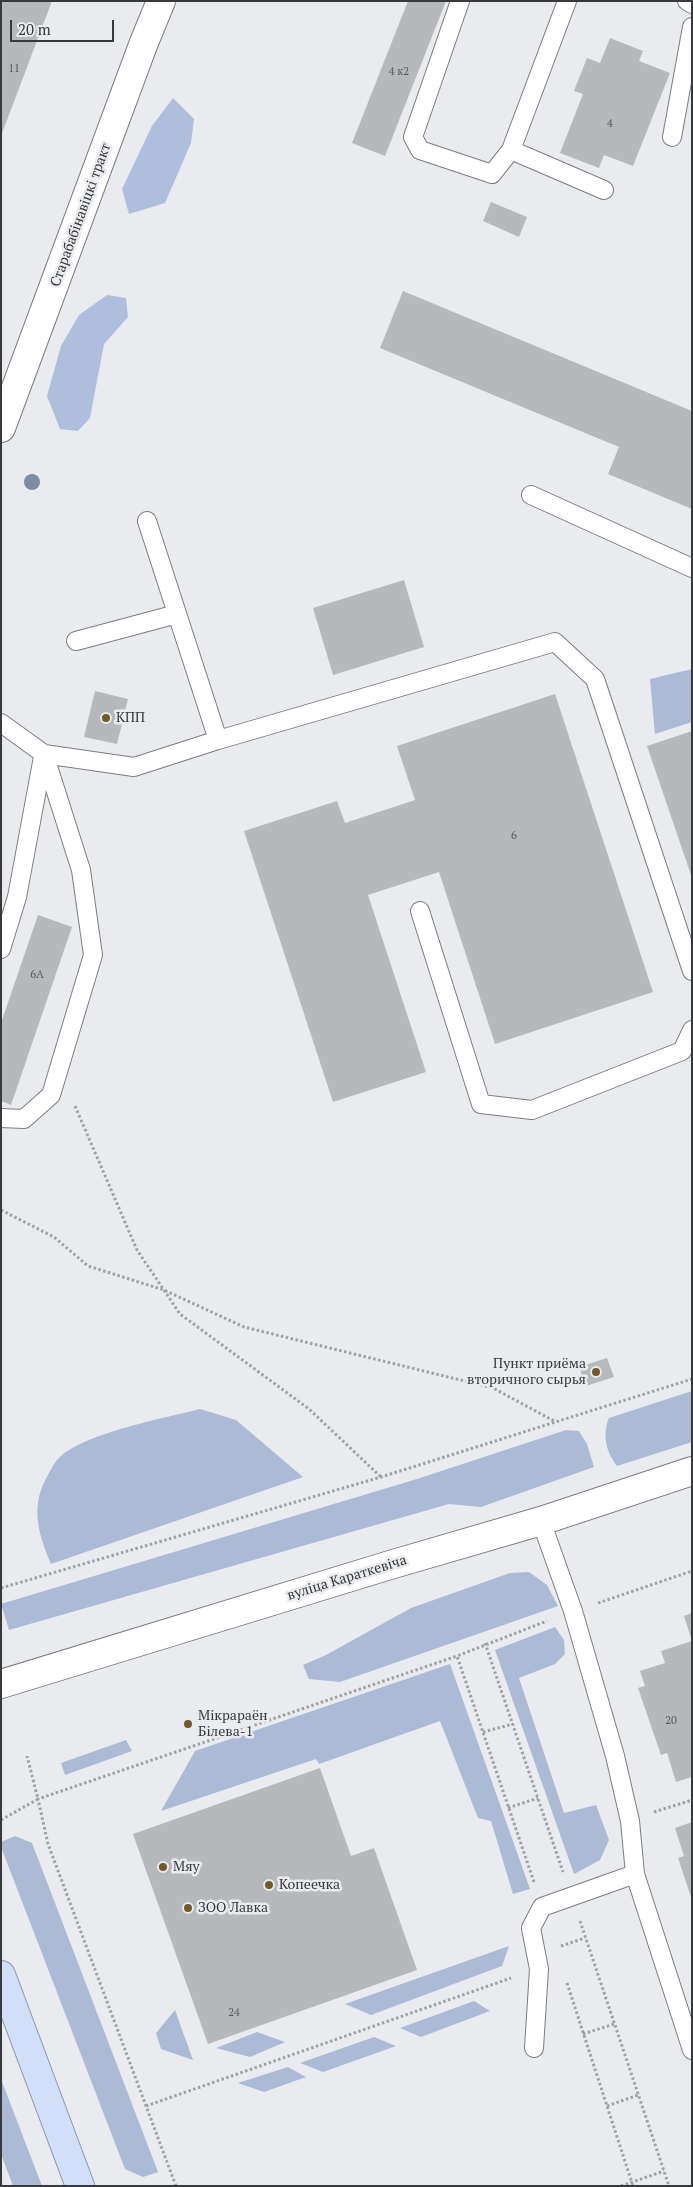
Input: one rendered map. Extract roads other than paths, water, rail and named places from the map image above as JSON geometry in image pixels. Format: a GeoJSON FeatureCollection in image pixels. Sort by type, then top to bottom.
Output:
{"type":"FeatureCollection","features":[{"type":"Feature","properties":{"kind":"main road"},"geometry":{"type":"LineString","coordinates":[[1,1975],[80,2186]]}},
{"type":"Feature","properties":{"kind":"street","name":"Старабабінавіцкі тракт"},"geometry":{"type":"LineString","coordinates":[[1,428],[161,1]]}},
{"type":"Feature","properties":{"kind":"street","name":"вуліца Караткевіча"},"geometry":{"type":"LineString","coordinates":[[1,1684],[381,1567],[541,1521],[692,1471]]}},
{"type":"Feature","properties":{"kind":"lane"},"geometry":{"type":"LineString","coordinates":[[460,1],[413,137],[420,150],[492,174],[511,150],[567,1]]}},
{"type":"Feature","properties":{"kind":"lane"},"geometry":{"type":"LineString","coordinates":[[687,1],[692,4]]}},
{"type":"Feature","properties":{"kind":"lane"},"geometry":{"type":"LineString","coordinates":[[672,137],[692,27]]}},
{"type":"Feature","properties":{"kind":"lane"},"geometry":{"type":"LineString","coordinates":[[511,150],[604,190]]}},
{"type":"Feature","properties":{"kind":"lane"},"geometry":{"type":"LineString","coordinates":[[531,495],[692,568]]}},
{"type":"Feature","properties":{"kind":"lane"},"geometry":{"type":"LineString","coordinates":[[147,521],[218,740]]}},
{"type":"Feature","properties":{"kind":"lane"},"geometry":{"type":"LineString","coordinates":[[76,641],[177,614]]}},
{"type":"Feature","properties":{"kind":"lane"},"geometry":{"type":"LineString","coordinates":[[1,724],[44,754],[134,767],[218,740],[555,642],[595,679],[692,971]]}},
{"type":"Feature","properties":{"kind":"lane"},"geometry":{"type":"LineString","coordinates":[[1,949],[17,897],[44,754]]}},
{"type":"Feature","properties":{"kind":"lane"},"geometry":{"type":"LineString","coordinates":[[1,1118],[24,1118],[52,1095],[93,955],[81,870],[44,754]]}},
{"type":"Feature","properties":{"kind":"lane"},"geometry":{"type":"LineString","coordinates":[[420,911],[481,1104],[532,1110],[682,1051],[692,1030]]}},
{"type":"Feature","properties":{"kind":"lane"},"geometry":{"type":"LineString","coordinates":[[541,1521],[573,1611],[615,1756],[630,1821],[635,1874],[692,2050]]}},
{"type":"Feature","properties":{"kind":"lane"},"geometry":{"type":"LineString","coordinates":[[534,2048],[539,1969],[531,1928],[542,1907],[635,1874]]}},
{"type":"Feature","properties":{"kind":"place","name":"КПП"},"geometry":{"type":"Point","coordinates":[106,718]}},
{"type":"Feature","properties":{"kind":"place","name":"Пункт приёма вторичного сырья"},"geometry":{"type":"Point","coordinates":[596,1372]}},
{"type":"Feature","properties":{"kind":"place","name":"Мікрараён Білева-1"},"geometry":{"type":"Point","coordinates":[188,1724]}},
{"type":"Feature","properties":{"kind":"place","name":"Мяу"},"geometry":{"type":"Point","coordinates":[163,1867]}},
{"type":"Feature","properties":{"kind":"place","name":"Копеечка"},"geometry":{"type":"Point","coordinates":[269,1885]}},
{"type":"Feature","properties":{"kind":"place","name":"ЗОО Лавка"},"geometry":{"type":"Point","coordinates":[188,1908]}}]}
